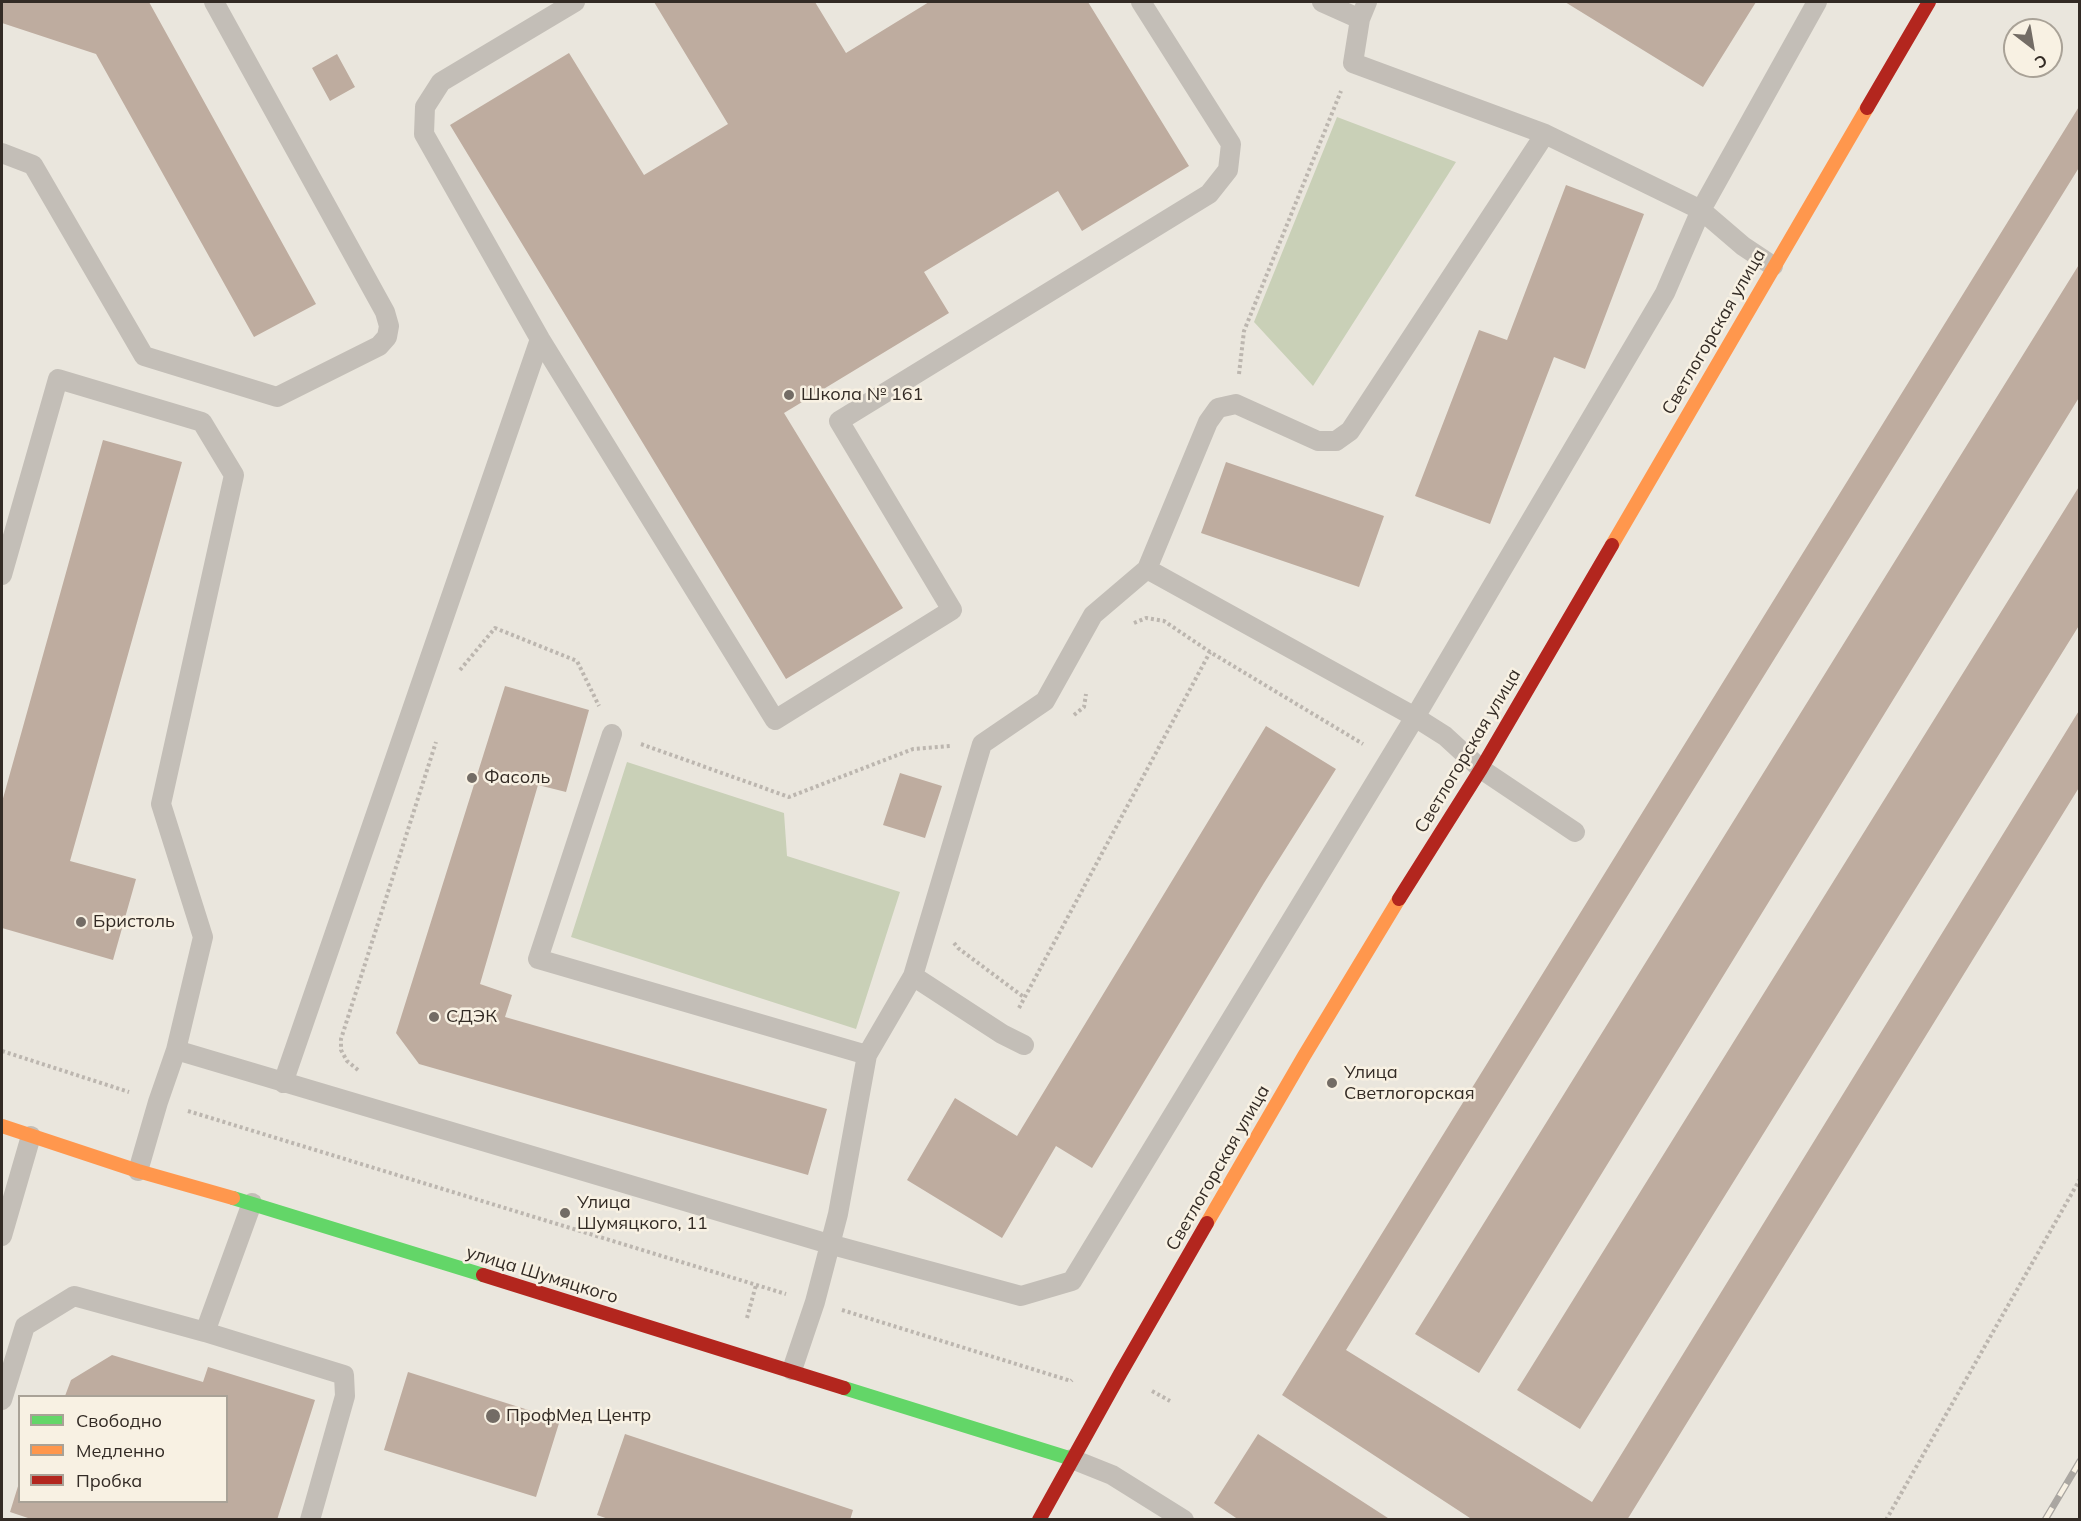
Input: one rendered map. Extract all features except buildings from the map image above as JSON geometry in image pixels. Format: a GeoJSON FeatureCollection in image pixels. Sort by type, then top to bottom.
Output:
{"type":"FeatureCollection","features":[{"type":"Feature","properties":{"kind":"street","name":"Светлогорская улица"},"geometry":{"type":"LineString","coordinates":[[1039,1520],[1304,1056],[1384,922],[1481,769],[1929,2]]}},
{"type":"Feature","properties":{"kind":"street","name":"улица Шумяцкого"},"geometry":{"type":"LineString","coordinates":[[2,1126],[138,1171],[252,1203],[1072,1459]]}},
{"type":"Feature","properties":{"kind":"lane"},"geometry":{"type":"LineString","coordinates":[[2,153],[33,165],[144,356],[277,397],[379,346],[387,337],[389,326],[385,312],[214,2]]}},
{"type":"Feature","properties":{"kind":"lane"},"geometry":{"type":"LineString","coordinates":[[574,2],[441,82],[425,107],[424,134],[540,339],[775,720],[952,610],[839,421],[1209,194],[1228,170],[1231,144],[1141,2]]}},
{"type":"Feature","properties":{"kind":"lane"},"geometry":{"type":"LineString","coordinates":[[1323,2],[1364,10],[1353,63],[1545,134],[1701,210],[1743,246],[1773,266]]}},
{"type":"Feature","properties":{"kind":"lane"},"geometry":{"type":"LineString","coordinates":[[176,1050],[829,1244],[1021,1296],[1072,1281],[1415,717],[1665,293],[1701,210],[1817,2]]}},
{"type":"Feature","properties":{"kind":"lane"},"geometry":{"type":"LineString","coordinates":[[792,1370],[814,1302],[838,1214],[867,1055],[913,976],[982,744],[1045,701],[1093,615],[1147,569],[1209,422],[1218,408],[1236,404],[1318,441],[1336,441],[1350,431],[1545,134]]}},
{"type":"Feature","properties":{"kind":"lane"},"geometry":{"type":"LineString","coordinates":[[283,1083],[540,339]]}},
{"type":"Feature","properties":{"kind":"lane"},"geometry":{"type":"LineString","coordinates":[[2,575],[58,379],[202,422],[234,476],[161,804],[203,937],[176,1050],[138,1171]]}},
{"type":"Feature","properties":{"kind":"lane"},"geometry":{"type":"LineString","coordinates":[[1147,569],[1415,717],[1445,736],[1481,769],[1575,832]]}},
{"type":"Feature","properties":{"kind":"lane"},"geometry":{"type":"LineString","coordinates":[[612,734],[538,959],[867,1055]]}},
{"type":"Feature","properties":{"kind":"lane"},"geometry":{"type":"LineString","coordinates":[[913,976],[1024,1046]]}},
{"type":"Feature","properties":{"kind":"lane"},"geometry":{"type":"LineString","coordinates":[[2,1236],[31,1136]]}},
{"type":"Feature","properties":{"kind":"lane"},"geometry":{"type":"LineString","coordinates":[[205,1332],[252,1203]]}},
{"type":"Feature","properties":{"kind":"lane"},"geometry":{"type":"LineString","coordinates":[[2,1401],[25,1326],[74,1296],[205,1332],[344,1375],[345,1396],[310,1520]]}},
{"type":"Feature","properties":{"kind":"lane"},"geometry":{"type":"LineString","coordinates":[[1072,1459],[1112,1475],[1184,1520]]}},
{"type":"Feature","properties":{"kind":"path"},"geometry":{"type":"LineString","coordinates":[[1236,404],[1244,331],[1353,63]]}},
{"type":"Feature","properties":{"kind":"path"},"geometry":{"type":"LineString","coordinates":[[1130,624],[1146,618],[1164,621],[1210,652],[1389,760]]}},
{"type":"Feature","properties":{"kind":"path"},"geometry":{"type":"LineString","coordinates":[[1002,1034],[1025,998],[1210,652]]}},
{"type":"Feature","properties":{"kind":"path"},"geometry":{"type":"LineString","coordinates":[[1069,719],[1084,707],[1088,685]]}},
{"type":"Feature","properties":{"kind":"path"},"geometry":{"type":"LineString","coordinates":[[789,797],[913,749],[982,744]]}},
{"type":"Feature","properties":{"kind":"path"},"geometry":{"type":"LineString","coordinates":[[953,941],[958,948],[1025,998]]}},
{"type":"Feature","properties":{"kind":"path"},"geometry":{"type":"LineString","coordinates":[[2,1051],[158,1102],[1071,1381],[1076,1373]]}},
{"type":"Feature","properties":{"kind":"path"},"geometry":{"type":"LineString","coordinates":[[1886,1520],[2079,1179]]}},
{"type":"Feature","properties":{"kind":"path"},"geometry":{"type":"LineString","coordinates":[[746,1325],[756,1285]]}},
{"type":"Feature","properties":{"kind":"path"},"geometry":{"type":"LineString","coordinates":[[1148,1389],[1170,1401]]}},
{"type":"Feature","properties":{"kind":"green space"},"geometry":{"type":"Polygon","coordinates":[[[1337,117],[1456,162],[1313,386],[1254,322],[1337,117]]]}},
{"type":"Feature","properties":{"kind":"green space"},"geometry":{"type":"Polygon","coordinates":[[[627,762],[784,813],[787,856],[900,892],[856,1029],[571,937],[627,762]]]}},
{"type":"Feature","properties":{"kind":"railway"},"geometry":{"type":"LineString","coordinates":[[2045,1520],[2080,1461]]}},
{"type":"Feature","properties":{"kind":"traffic: fast"},"geometry":{"type":"LineString","coordinates":[[233,1198],[483,1275]]}},
{"type":"Feature","properties":{"kind":"traffic: fast"},"geometry":{"type":"LineString","coordinates":[[844,1388],[1072,1459]]}},
{"type":"Feature","properties":{"kind":"traffic: slow"},"geometry":{"type":"LineString","coordinates":[[1612,545],[1867,108]]}},
{"type":"Feature","properties":{"kind":"traffic: slow"},"geometry":{"type":"LineString","coordinates":[[1207,1223],[1399,899]]}},
{"type":"Feature","properties":{"kind":"traffic: slow"},"geometry":{"type":"LineString","coordinates":[[2,1126],[138,1171],[233,1198]]}},
{"type":"Feature","properties":{"kind":"traffic: jam"},"geometry":{"type":"LineString","coordinates":[[1867,108],[1929,2]]}},
{"type":"Feature","properties":{"kind":"traffic: jam"},"geometry":{"type":"LineString","coordinates":[[1399,899],[1481,769],[1612,545]]}},
{"type":"Feature","properties":{"kind":"traffic: jam"},"geometry":{"type":"LineString","coordinates":[[1039,1520],[1207,1223]]}},
{"type":"Feature","properties":{"kind":"traffic: jam"},"geometry":{"type":"LineString","coordinates":[[483,1275],[844,1388]]}},
{"type":"Feature","properties":{"kind":"place","name":"Школа № 161"},"geometry":{"type":"Point","coordinates":[789,395]}},
{"type":"Feature","properties":{"kind":"place","name":"Фасоль"},"geometry":{"type":"Point","coordinates":[472,778]}},
{"type":"Feature","properties":{"kind":"place","name":"Бристоль"},"geometry":{"type":"Point","coordinates":[81,922]}},
{"type":"Feature","properties":{"kind":"place","name":"СДЭК"},"geometry":{"type":"Point","coordinates":[434,1017]}},
{"type":"Feature","properties":{"kind":"place","name":"Улица Светлогорская"},"geometry":{"type":"Point","coordinates":[1332,1083]}},
{"type":"Feature","properties":{"kind":"place","name":"Улица Шумяцкого, 11"},"geometry":{"type":"Point","coordinates":[565,1213]}},
{"type":"Feature","properties":{"kind":"place","name":"ПрофМед Центр"},"geometry":{"type":"Point","coordinates":[493,1416]}}]}
